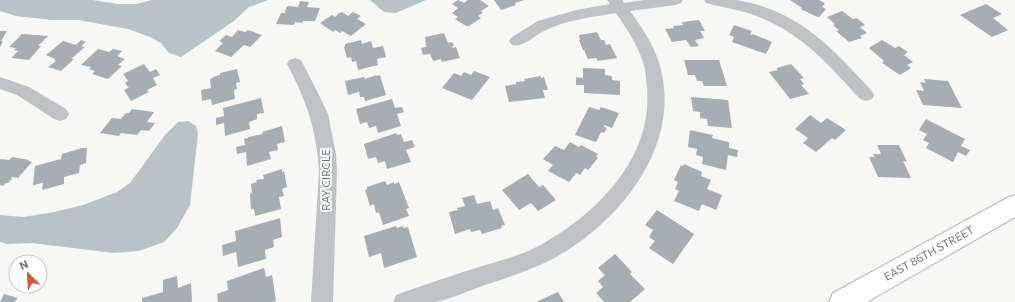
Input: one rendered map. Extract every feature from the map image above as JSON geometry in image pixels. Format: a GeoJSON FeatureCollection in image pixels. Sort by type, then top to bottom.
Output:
{"type":"FeatureCollection","features":[{"type":"Feature","properties":{"kind":"street"},"geometry":{"type":"LineString","coordinates":[[517,41],[552,21],[617,4],[676,0]]}},
{"type":"Feature","properties":{"kind":"street"},"geometry":{"type":"LineString","coordinates":[[711,0],[753,9],[793,27],[822,48],[866,95]]}},
{"type":"Feature","properties":{"kind":"street"},"geometry":{"type":"LineString","coordinates":[[404,302],[525,262],[550,250],[573,236],[606,208],[635,173],[653,129],[657,87],[651,60],[645,44],[634,25],[617,4]]}},
{"type":"Feature","properties":{"kind":"street","name":"RAY CIRCLE"},"geometry":{"type":"LineString","coordinates":[[295,64],[316,104],[323,123],[328,149],[322,302]]}},
{"type":"Feature","properties":{"kind":"street"},"geometry":{"type":"LineString","coordinates":[[0,83],[23,91],[60,114]]}},
{"type":"Feature","properties":{"kind":"street","name":"EAST 86TH STREET"},"geometry":{"type":"LineString","coordinates":[[842,302],[1015,205]]}},
{"type":"Feature","properties":{"kind":"shaded area"},"geometry":{"type":"Polygon","coordinates":[[[0,0],[93,0],[117,4],[136,4],[152,0],[268,0],[249,7],[234,21],[181,57],[169,53],[161,43],[150,37],[128,29],[78,20],[52,20],[16,16],[0,11],[0,0]]]}},
{"type":"Feature","properties":{"kind":"shaded area"},"geometry":{"type":"Polygon","coordinates":[[[370,0],[426,0],[396,13],[384,12],[370,0]]]}},
{"type":"Feature","properties":{"kind":"shaded area"},"geometry":{"type":"Polygon","coordinates":[[[188,121],[196,126],[198,134],[190,205],[177,228],[164,242],[139,251],[114,253],[32,243],[7,244],[0,242],[0,215],[23,217],[54,212],[83,205],[117,192],[130,183],[165,135],[178,122],[188,121]]]}},
{"type":"Feature","properties":{"kind":"building"},"geometry":{"type":"Polygon","coordinates":[[[458,0],[464,3],[468,0],[480,0],[489,6],[481,11],[483,13],[478,16],[481,18],[469,26],[466,26],[455,19],[458,17],[452,13],[458,8],[452,4],[458,0]]]}},
{"type":"Feature","properties":{"kind":"building"},"geometry":{"type":"Polygon","coordinates":[[[494,0],[524,0],[515,3],[516,5],[501,10],[494,0]]]}},
{"type":"Feature","properties":{"kind":"building"},"geometry":{"type":"Polygon","coordinates":[[[790,0],[819,0],[825,3],[822,7],[826,9],[819,17],[815,16],[801,9],[802,8],[790,0]]]}},
{"type":"Feature","properties":{"kind":"building"},"geometry":{"type":"Polygon","coordinates":[[[300,1],[309,2],[307,7],[320,8],[315,21],[303,21],[302,23],[295,22],[294,25],[276,24],[281,13],[285,13],[288,6],[298,7],[300,1]]]}},
{"type":"Feature","properties":{"kind":"building"},"geometry":{"type":"Polygon","coordinates":[[[986,4],[1002,14],[993,18],[1008,30],[992,37],[960,15],[986,4]]]}},
{"type":"Feature","properties":{"kind":"building"},"geometry":{"type":"Polygon","coordinates":[[[842,11],[853,19],[857,18],[865,25],[860,27],[867,33],[860,36],[862,38],[849,42],[836,31],[839,30],[827,17],[842,11]]]}},
{"type":"Feature","properties":{"kind":"building"},"geometry":{"type":"Polygon","coordinates":[[[342,12],[348,16],[353,12],[361,16],[357,19],[366,24],[351,36],[342,31],[340,33],[335,30],[333,32],[320,23],[332,15],[335,17],[342,12]]]}},
{"type":"Feature","properties":{"kind":"building"},"geometry":{"type":"Polygon","coordinates":[[[699,20],[705,31],[700,31],[704,38],[695,40],[699,46],[691,47],[686,40],[672,42],[665,29],[683,25],[682,22],[699,20]]]}},
{"type":"Feature","properties":{"kind":"building"},"geometry":{"type":"Polygon","coordinates":[[[734,25],[752,31],[750,35],[753,34],[772,42],[766,54],[732,42],[734,37],[729,35],[734,25]]]}},
{"type":"Feature","properties":{"kind":"building"},"geometry":{"type":"Polygon","coordinates":[[[238,30],[245,32],[244,33],[248,30],[262,35],[250,47],[244,45],[231,57],[215,51],[223,43],[219,41],[226,35],[232,37],[238,30]]]}},
{"type":"Feature","properties":{"kind":"building"},"geometry":{"type":"Polygon","coordinates":[[[0,31],[7,31],[1,41],[3,41],[0,47],[0,31]]]}},
{"type":"Feature","properties":{"kind":"building"},"geometry":{"type":"Polygon","coordinates":[[[597,32],[601,40],[604,40],[606,45],[610,44],[617,58],[598,61],[596,58],[588,59],[579,40],[579,35],[597,32]]]}},
{"type":"Feature","properties":{"kind":"building"},"geometry":{"type":"Polygon","coordinates":[[[444,33],[448,43],[452,42],[454,46],[452,46],[453,48],[456,47],[460,58],[442,62],[441,59],[433,61],[430,54],[423,55],[421,48],[426,47],[425,37],[444,33]]]}},
{"type":"Feature","properties":{"kind":"building"},"geometry":{"type":"Polygon","coordinates":[[[22,34],[48,36],[38,46],[41,46],[29,60],[11,58],[18,51],[14,50],[16,48],[9,47],[22,34]]]}},
{"type":"Feature","properties":{"kind":"building"},"geometry":{"type":"Polygon","coordinates":[[[81,40],[86,42],[81,46],[85,47],[71,59],[74,59],[61,71],[48,67],[56,61],[54,60],[55,59],[46,55],[63,41],[76,45],[81,40]]]}},
{"type":"Feature","properties":{"kind":"building"},"geometry":{"type":"Polygon","coordinates":[[[361,40],[362,44],[371,41],[373,48],[383,46],[386,57],[377,59],[378,65],[358,70],[356,61],[352,62],[351,57],[347,58],[344,47],[345,44],[361,40]]]}},
{"type":"Feature","properties":{"kind":"building"},"geometry":{"type":"Polygon","coordinates":[[[882,40],[895,48],[899,46],[908,52],[904,55],[913,62],[907,65],[911,68],[900,75],[882,63],[884,61],[869,48],[882,40]]]}},
{"type":"Feature","properties":{"kind":"building"},"geometry":{"type":"Polygon","coordinates":[[[98,49],[109,52],[113,49],[122,51],[117,56],[125,59],[118,65],[122,66],[108,79],[92,74],[95,71],[89,69],[91,67],[81,65],[98,49]]]}},
{"type":"Feature","properties":{"kind":"building"},"geometry":{"type":"Polygon","coordinates":[[[684,60],[719,60],[727,86],[704,86],[702,81],[697,81],[695,75],[688,75],[684,60]]]}},
{"type":"Feature","properties":{"kind":"building"},"geometry":{"type":"Polygon","coordinates":[[[144,64],[150,72],[156,69],[160,75],[153,78],[157,85],[147,90],[149,92],[131,101],[124,90],[131,86],[128,87],[125,83],[128,81],[123,74],[144,64]]]}},
{"type":"Feature","properties":{"kind":"building"},"geometry":{"type":"Polygon","coordinates":[[[791,64],[804,78],[800,79],[804,84],[801,85],[809,94],[790,99],[769,72],[778,70],[776,68],[791,64]]]}},
{"type":"Feature","properties":{"kind":"building"},"geometry":{"type":"Polygon","coordinates":[[[583,68],[605,69],[605,75],[612,76],[612,80],[620,81],[620,95],[584,93],[584,85],[576,85],[576,77],[583,78],[583,68]]]}},
{"type":"Feature","properties":{"kind":"building"},"geometry":{"type":"Polygon","coordinates":[[[237,69],[240,82],[236,83],[237,89],[234,90],[235,99],[212,105],[211,99],[202,101],[201,90],[211,88],[210,79],[219,75],[220,76],[220,73],[237,69]]]}},
{"type":"Feature","properties":{"kind":"building"},"geometry":{"type":"Polygon","coordinates":[[[474,71],[490,77],[472,100],[442,88],[454,73],[461,76],[464,72],[471,75],[474,71]]]}},
{"type":"Feature","properties":{"kind":"building"},"geometry":{"type":"Polygon","coordinates":[[[380,75],[386,95],[365,101],[364,97],[360,97],[359,92],[348,95],[345,81],[364,77],[365,79],[380,75]]]}},
{"type":"Feature","properties":{"kind":"building"},"geometry":{"type":"Polygon","coordinates":[[[541,76],[541,78],[544,77],[548,90],[543,90],[545,98],[509,102],[505,86],[516,84],[516,82],[525,81],[524,79],[541,76]]]}},
{"type":"Feature","properties":{"kind":"building"},"geometry":{"type":"Polygon","coordinates":[[[924,79],[948,81],[962,108],[923,105],[916,90],[924,91],[920,82],[926,83],[924,79]]]}},
{"type":"Feature","properties":{"kind":"building"},"geometry":{"type":"Polygon","coordinates":[[[691,97],[728,100],[732,128],[708,126],[707,119],[700,118],[700,112],[693,111],[691,97]]]}},
{"type":"Feature","properties":{"kind":"building"},"geometry":{"type":"Polygon","coordinates":[[[261,98],[264,113],[257,114],[257,119],[249,122],[250,129],[225,136],[224,123],[216,125],[216,118],[224,116],[223,108],[261,98]]]}},
{"type":"Feature","properties":{"kind":"building"},"geometry":{"type":"Polygon","coordinates":[[[392,99],[395,108],[402,107],[404,112],[397,114],[401,126],[378,133],[376,126],[369,128],[367,122],[360,124],[356,109],[392,99]]]}},
{"type":"Feature","properties":{"kind":"building"},"geometry":{"type":"Polygon","coordinates":[[[589,107],[599,110],[601,107],[619,113],[612,128],[604,125],[604,127],[607,128],[604,133],[601,132],[596,142],[575,135],[589,107]]]}},
{"type":"Feature","properties":{"kind":"building"},"geometry":{"type":"Polygon","coordinates":[[[132,109],[154,112],[147,122],[155,123],[149,131],[141,130],[137,135],[121,133],[119,136],[100,133],[112,118],[121,119],[132,109]]]}},
{"type":"Feature","properties":{"kind":"building"},"geometry":{"type":"Polygon","coordinates":[[[810,115],[821,123],[827,118],[846,130],[835,140],[832,138],[816,152],[803,143],[808,138],[795,129],[810,115]]]}},
{"type":"Feature","properties":{"kind":"building"},"geometry":{"type":"Polygon","coordinates":[[[926,119],[965,139],[961,146],[970,150],[966,156],[958,152],[953,162],[926,148],[929,143],[923,140],[927,134],[919,130],[926,119]]]}},
{"type":"Feature","properties":{"kind":"building"},"geometry":{"type":"Polygon","coordinates":[[[282,126],[285,142],[277,144],[278,150],[269,152],[271,159],[247,166],[246,152],[237,154],[236,147],[245,145],[244,139],[248,137],[263,134],[262,132],[282,126]]]}},
{"type":"Feature","properties":{"kind":"building"},"geometry":{"type":"Polygon","coordinates":[[[690,130],[713,135],[712,138],[729,142],[729,148],[738,150],[737,157],[728,155],[726,170],[702,164],[703,157],[696,155],[697,149],[688,147],[690,130]]]}},
{"type":"Feature","properties":{"kind":"building"},"geometry":{"type":"Polygon","coordinates":[[[396,133],[397,135],[401,134],[404,142],[412,140],[415,147],[406,150],[411,162],[387,169],[385,161],[378,163],[376,157],[368,159],[364,144],[396,133]]]}},
{"type":"Feature","properties":{"kind":"building"},"geometry":{"type":"Polygon","coordinates":[[[570,142],[579,147],[581,145],[598,154],[596,157],[598,158],[588,170],[585,168],[580,175],[576,173],[569,182],[548,171],[553,165],[543,159],[555,146],[564,150],[570,142]]]}},
{"type":"Feature","properties":{"kind":"building"},"geometry":{"type":"Polygon","coordinates":[[[877,145],[899,145],[907,162],[903,161],[911,178],[878,177],[869,157],[875,157],[873,154],[881,154],[877,145]]]}},
{"type":"Feature","properties":{"kind":"building"},"geometry":{"type":"Polygon","coordinates":[[[87,148],[86,163],[80,165],[79,173],[64,177],[64,184],[42,190],[43,183],[33,185],[35,166],[61,159],[62,154],[87,148]]]}},
{"type":"Feature","properties":{"kind":"building"},"geometry":{"type":"Polygon","coordinates":[[[12,157],[29,160],[28,161],[32,162],[18,178],[12,177],[8,183],[3,186],[0,185],[0,160],[9,160],[12,157]]]}},
{"type":"Feature","properties":{"kind":"building"},"geometry":{"type":"Polygon","coordinates":[[[684,164],[702,172],[701,176],[711,180],[707,189],[722,195],[716,210],[702,204],[699,211],[674,201],[679,191],[675,189],[678,182],[674,180],[681,165],[683,166],[684,164]]]}},
{"type":"Feature","properties":{"kind":"building"},"geometry":{"type":"Polygon","coordinates":[[[282,169],[282,172],[284,171],[287,187],[282,189],[284,196],[279,197],[281,209],[255,216],[254,209],[251,209],[251,184],[257,182],[256,180],[264,179],[263,175],[282,169]]]}},
{"type":"Feature","properties":{"kind":"building"},"geometry":{"type":"Polygon","coordinates":[[[528,174],[539,187],[543,185],[556,200],[538,211],[531,203],[519,210],[502,190],[528,174]]]}},
{"type":"Feature","properties":{"kind":"building"},"geometry":{"type":"Polygon","coordinates":[[[385,181],[387,185],[394,182],[394,184],[399,182],[409,208],[406,209],[409,216],[383,225],[379,212],[376,213],[374,204],[370,206],[365,190],[367,187],[385,181]]]}},
{"type":"Feature","properties":{"kind":"building"},"geometry":{"type":"Polygon","coordinates":[[[474,195],[477,204],[490,201],[493,210],[498,208],[505,225],[501,226],[502,228],[482,234],[480,230],[471,232],[470,229],[455,234],[449,212],[458,210],[457,208],[465,206],[462,198],[474,195]]]}},
{"type":"Feature","properties":{"kind":"building"},"geometry":{"type":"Polygon","coordinates":[[[657,210],[694,234],[673,264],[649,248],[655,241],[649,237],[653,230],[645,225],[657,210]]]}},
{"type":"Feature","properties":{"kind":"building"},"geometry":{"type":"Polygon","coordinates":[[[280,218],[282,237],[273,240],[274,247],[265,250],[266,259],[238,267],[236,252],[223,256],[222,245],[236,241],[235,231],[280,218]]]}},
{"type":"Feature","properties":{"kind":"building"},"geometry":{"type":"Polygon","coordinates":[[[396,226],[397,228],[403,226],[403,228],[408,227],[417,257],[384,268],[381,253],[369,257],[364,236],[396,226]]]}},
{"type":"Feature","properties":{"kind":"building"},"geometry":{"type":"Polygon","coordinates":[[[615,254],[632,272],[630,274],[645,289],[630,302],[604,302],[596,293],[603,287],[598,281],[605,275],[598,268],[615,254]]]}},
{"type":"Feature","properties":{"kind":"building"},"geometry":{"type":"Polygon","coordinates":[[[264,268],[266,277],[272,275],[276,301],[218,302],[217,294],[228,290],[227,281],[264,268]]]}},
{"type":"Feature","properties":{"kind":"building"},"geometry":{"type":"Polygon","coordinates":[[[177,276],[178,288],[191,283],[192,302],[142,302],[142,298],[163,292],[163,280],[177,276]]]}},
{"type":"Feature","properties":{"kind":"building"},"geometry":{"type":"Polygon","coordinates":[[[558,292],[564,302],[536,302],[558,292]]]}},
{"type":"Feature","properties":{"kind":"building"},"geometry":{"type":"Polygon","coordinates":[[[4,294],[18,298],[14,302],[0,302],[4,294]]]}}]}
